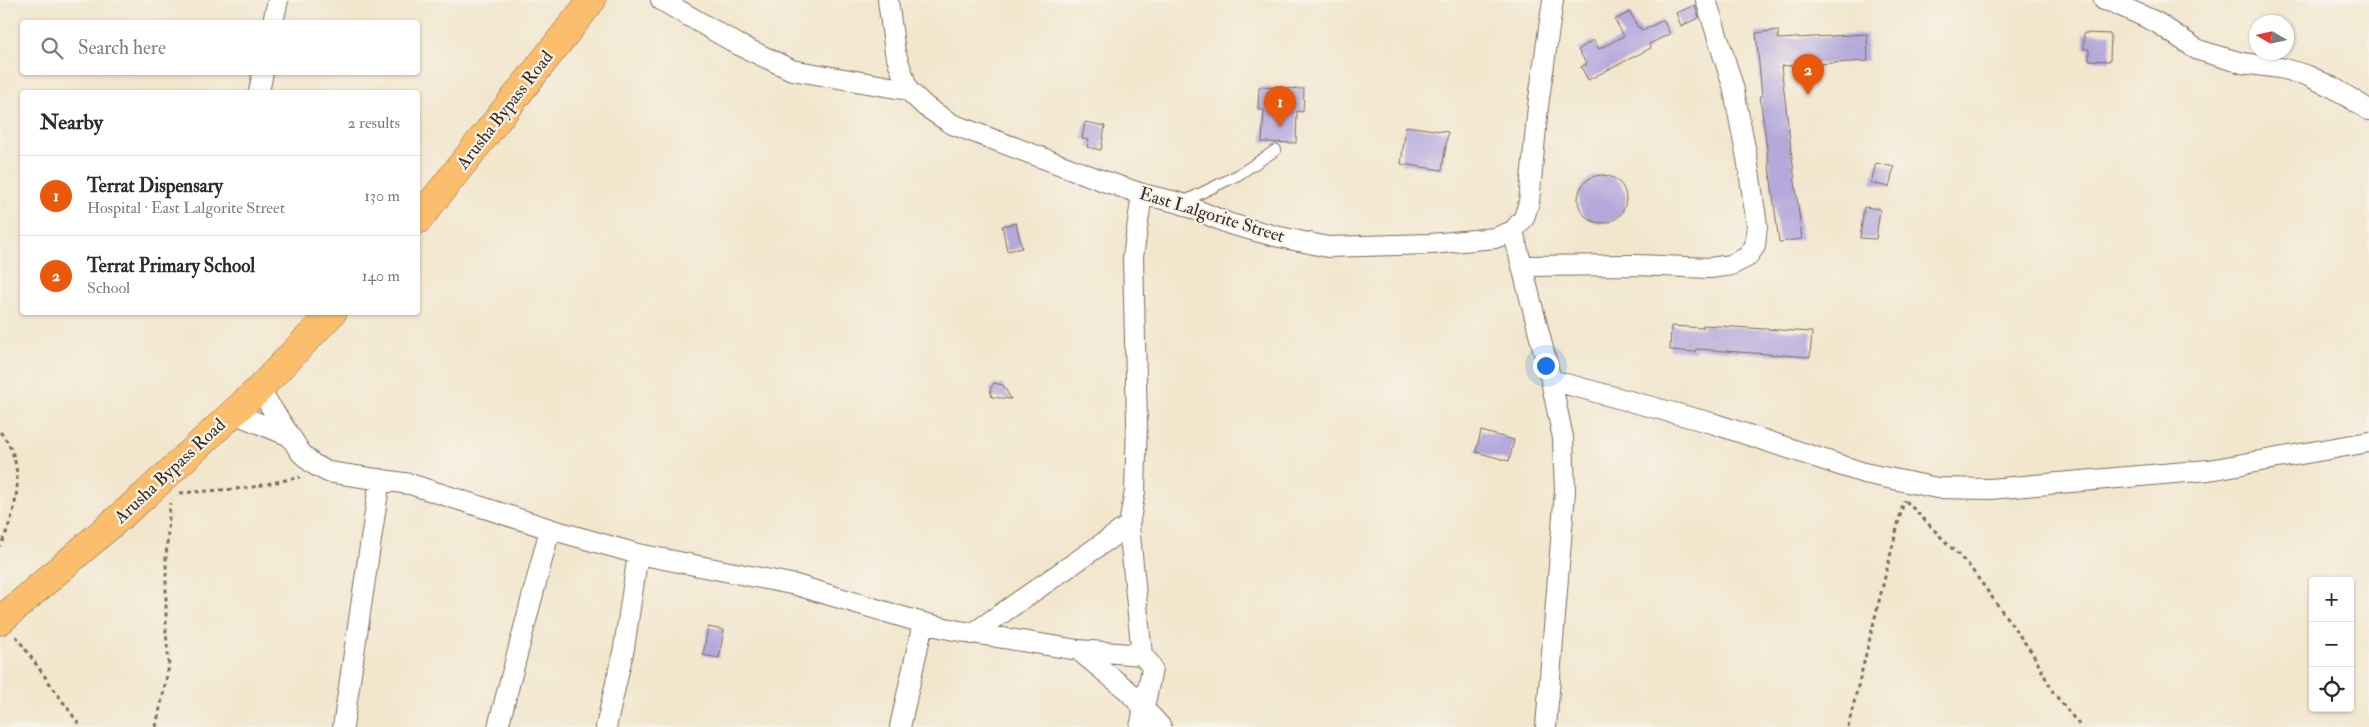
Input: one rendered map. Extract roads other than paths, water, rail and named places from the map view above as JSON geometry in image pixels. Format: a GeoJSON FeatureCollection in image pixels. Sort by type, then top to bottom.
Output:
{"type":"FeatureCollection","features":[{"type":"Feature","properties":{"kind":"main road","name":"Arusha Bypass Road"},"geometry":{"type":"LineString","coordinates":[[420,217],[592,0]]}},
{"type":"Feature","properties":{"kind":"main road","name":"Arusha Bypass Road"},"geometry":{"type":"LineString","coordinates":[[5,614],[144,496],[258,389],[330,315]]}},
{"type":"Feature","properties":{"kind":"street"},"geometry":{"type":"LineString","coordinates":[[273,20],[278,0]]}},
{"type":"Feature","properties":{"kind":"street"},"geometry":{"type":"LineString","coordinates":[[661,0],[739,45],[792,70],[908,90]]}},
{"type":"Feature","properties":{"kind":"street","name":"East Lalgorite Street"},"geometry":{"type":"LineString","coordinates":[[888,0],[895,52],[908,90],[926,107],[952,124],[1142,194],[1180,203],[1230,224],[1275,236],[1328,246],[1431,244],[1494,238],[1513,231]]}},
{"type":"Feature","properties":{"kind":"street"},"geometry":{"type":"LineString","coordinates":[[1546,727],[1565,491],[1563,438],[1551,380],[1513,231],[1524,218],[1529,202],[1538,106],[1552,0]]}},
{"type":"Feature","properties":{"kind":"street"},"geometry":{"type":"LineString","coordinates":[[1522,266],[1637,265],[1710,268],[1731,265],[1746,257],[1755,246],[1757,225],[1746,149],[1733,86],[1706,0]]}},
{"type":"Feature","properties":{"kind":"street"},"geometry":{"type":"LineString","coordinates":[[2104,0],[2156,22],[2198,50],[2242,63],[2280,68],[2306,75],[2334,88],[2369,110]]}},
{"type":"Feature","properties":{"kind":"street"},"geometry":{"type":"LineString","coordinates":[[259,90],[262,75]]}},
{"type":"Feature","properties":{"kind":"street"},"geometry":{"type":"LineString","coordinates":[[1142,194],[1133,257],[1138,422],[1135,491],[1129,525],[1142,655],[1152,669],[1142,719]]}},
{"type":"Feature","properties":{"kind":"street"},"geometry":{"type":"LineString","coordinates":[[1551,380],[1715,424],[1864,473],[1937,488],[1990,489],[2209,470],[2369,442]]}},
{"type":"Feature","properties":{"kind":"street"},"geometry":{"type":"LineString","coordinates":[[258,389],[307,458],[328,472],[410,484],[550,529],[638,554],[796,585],[923,624],[972,634],[1078,650],[1142,655]]}},
{"type":"Feature","properties":{"kind":"street"},"geometry":{"type":"LineString","coordinates":[[233,413],[290,436]]}},
{"type":"Feature","properties":{"kind":"street"},"geometry":{"type":"LineString","coordinates":[[342,727],[365,591],[380,479]]}},
{"type":"Feature","properties":{"kind":"street"},"geometry":{"type":"LineString","coordinates":[[972,634],[1129,525]]}},
{"type":"Feature","properties":{"kind":"street"},"geometry":{"type":"LineString","coordinates":[[498,727],[550,529]]}},
{"type":"Feature","properties":{"kind":"street"},"geometry":{"type":"LineString","coordinates":[[606,727],[624,648],[638,554]]}},
{"type":"Feature","properties":{"kind":"street"},"geometry":{"type":"LineString","coordinates":[[900,727],[923,624]]}},
{"type":"Feature","properties":{"kind":"street"},"geometry":{"type":"LineString","coordinates":[[1078,650],[1127,690],[1142,719],[1161,727]]}},
{"type":"Feature","properties":{"kind":"lane"},"geometry":{"type":"LineString","coordinates":[[1180,203],[1238,175],[1276,150]]}},
{"type":"Feature","properties":{"kind":"place","name":"Terrat Primary School"},"geometry":{"type":"Point","coordinates":[1808,95]}},
{"type":"Feature","properties":{"kind":"place","name":"Terrat Dispensary"},"geometry":{"type":"Point","coordinates":[1280,127]}}]}
